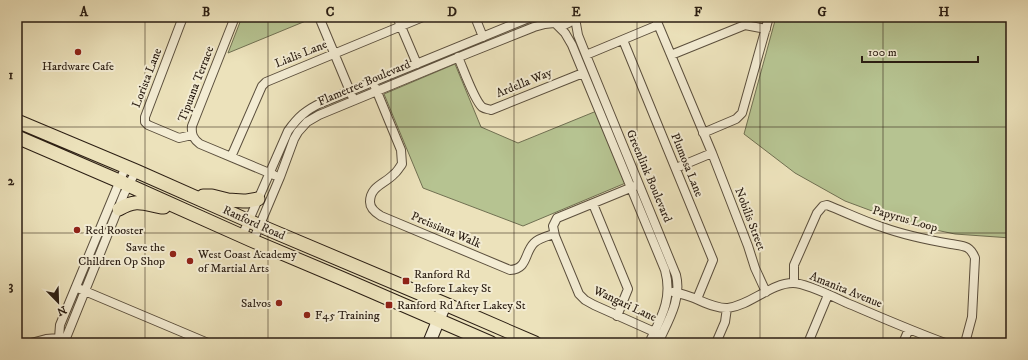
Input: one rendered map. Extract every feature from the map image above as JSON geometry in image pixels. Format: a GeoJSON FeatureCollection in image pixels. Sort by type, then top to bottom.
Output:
{"type":"FeatureCollection","features":[{"type":"Feature","properties":{"kind":"main road","name":"Ranford Road"},"geometry":{"type":"LineString","coordinates":[[17,121],[535,343]]}},
{"type":"Feature","properties":{"kind":"main road","name":"Ranford Road"},"geometry":{"type":"LineString","coordinates":[[17,137],[491,343]]}},
{"type":"Feature","properties":{"kind":"main road"},"geometry":{"type":"LineString","coordinates":[[191,195],[212,196],[228,200],[242,201],[258,199]]}},
{"type":"Feature","properties":{"kind":"main road"},"geometry":{"type":"LineString","coordinates":[[119,210],[127,204],[139,202],[161,207],[172,205]]}},
{"type":"Feature","properties":{"kind":"street","name":"Lorista Lane"},"geometry":{"type":"LineString","coordinates":[[182,17],[145,117],[145,122],[148,125],[180,138],[192,135]]}},
{"type":"Feature","properties":{"kind":"street","name":"Tipuana Terrace"},"geometry":{"type":"LineString","coordinates":[[235,17],[192,126],[192,135],[200,144],[280,177]]}},
{"type":"Feature","properties":{"kind":"street"},"geometry":{"type":"LineString","coordinates":[[319,17],[354,101]]}},
{"type":"Feature","properties":{"kind":"street"},"geometry":{"type":"LineString","coordinates":[[397,17],[417,64]]}},
{"type":"Feature","properties":{"kind":"street","name":"Lialis Lane"},"geometry":{"type":"LineString","coordinates":[[231,157],[264,83],[423,17]]}},
{"type":"Feature","properties":{"kind":"street"},"geometry":{"type":"LineString","coordinates":[[475,17],[483,37]]}},
{"type":"Feature","properties":{"kind":"street","name":"Flametree Boulevard"},"geometry":{"type":"LineString","coordinates":[[247,238],[254,223],[258,199],[288,131],[305,112],[313,107],[531,17]]}},
{"type":"Feature","properties":{"kind":"street","name":"Nobilis Street"},"geometry":{"type":"LineString","coordinates":[[655,17],[712,153],[755,268],[766,292]]}},
{"type":"Feature","properties":{"kind":"street"},"geometry":{"type":"LineString","coordinates":[[703,133],[736,119],[742,113],[769,17]]}},
{"type":"Feature","properties":{"kind":"street","name":"Greenlink Boulevard"},"geometry":{"type":"LineString","coordinates":[[553,22],[564,25],[570,23],[575,18]]}},
{"type":"Feature","properties":{"kind":"street","name":"Greenlink Boulevard"},"geometry":{"type":"LineString","coordinates":[[575,18],[578,35],[674,268],[677,281],[677,293],[674,308],[658,333],[649,343]]}},
{"type":"Feature","properties":{"kind":"street","name":"Flametree Boulevard"},"geometry":{"type":"LineString","coordinates":[[247,238],[280,177],[294,139],[307,122],[319,115],[458,57],[534,27],[553,22]]}},
{"type":"Feature","properties":{"kind":"street","name":"Greenlink Boulevard"},"geometry":{"type":"LineString","coordinates":[[553,22],[565,33],[569,40],[665,270],[668,292],[658,333],[658,343]]}},
{"type":"Feature","properties":{"kind":"street"},"geometry":{"type":"LineString","coordinates":[[586,55],[658,25]]}},
{"type":"Feature","properties":{"kind":"street"},"geometry":{"type":"LineString","coordinates":[[671,55],[745,25],[766,29]]}},
{"type":"Feature","properties":{"kind":"street","name":"Plumosa Lane"},"geometry":{"type":"LineString","coordinates":[[623,40],[713,260],[697,299]]}},
{"type":"Feature","properties":{"kind":"street","name":"Ardella Way"},"geometry":{"type":"LineString","coordinates":[[458,57],[476,99],[481,106],[491,110],[583,72]]}},
{"type":"Feature","properties":{"kind":"street"},"geometry":{"type":"LineString","coordinates":[[374,82],[377,91]]}},
{"type":"Feature","properties":{"kind":"street","name":"Preissiana Walk"},"geometry":{"type":"LineString","coordinates":[[377,91],[401,150],[402,164],[393,175],[373,190],[370,197],[370,205],[374,212],[510,270],[515,270],[520,267],[534,243],[554,230],[557,218],[639,184]]}},
{"type":"Feature","properties":{"kind":"street"},"geometry":{"type":"LineString","coordinates":[[676,168],[712,153]]}},
{"type":"Feature","properties":{"kind":"street"},"geometry":{"type":"LineString","coordinates":[[61,341],[60,325],[131,169]]}},
{"type":"Feature","properties":{"kind":"street"},"geometry":{"type":"LineString","coordinates":[[61,341],[85,291],[119,210],[124,194],[124,184]]}},
{"type":"Feature","properties":{"kind":"street"},"geometry":{"type":"LineString","coordinates":[[593,204],[628,289],[617,316]]}},
{"type":"Feature","properties":{"kind":"street","name":"Papyrus Loop"},"geometry":{"type":"LineString","coordinates":[[794,283],[794,265],[817,213],[822,206],[827,205],[865,221],[897,232],[965,246],[972,251],[975,258],[972,317],[965,343]]}},
{"type":"Feature","properties":{"kind":"street","name":"Wangari Lane"},"geometry":{"type":"LineString","coordinates":[[554,230],[579,294],[585,300],[617,316],[658,333]]}},
{"type":"Feature","properties":{"kind":"street","name":"Amanita Avenue"},"geometry":{"type":"LineString","coordinates":[[727,308],[741,305],[766,292],[794,283],[808,287],[945,343]]}},
{"type":"Feature","properties":{"kind":"street"},"geometry":{"type":"LineString","coordinates":[[76,287],[208,343]]}},
{"type":"Feature","properties":{"kind":"street"},"geometry":{"type":"LineString","coordinates":[[668,292],[677,293],[718,307],[727,308],[725,322],[716,343]]}},
{"type":"Feature","properties":{"kind":"street"},"geometry":{"type":"LineString","coordinates":[[808,343],[828,295]]}},
{"type":"Feature","properties":{"kind":"street"},"geometry":{"type":"LineString","coordinates":[[429,343],[445,304]]}},
{"type":"Feature","properties":{"kind":"street"},"geometry":{"type":"LineString","coordinates":[[903,343],[909,329]]}},
{"type":"Feature","properties":{"kind":"street"},"geometry":{"type":"LineString","coordinates":[[31,343],[46,339],[61,341]]}},
{"type":"Feature","properties":{"kind":"green space"},"geometry":{"type":"Polygon","coordinates":[[[242,17],[312,17],[313,18],[228,53],[242,17]]]}},
{"type":"Feature","properties":{"kind":"green space"},"geometry":{"type":"Polygon","coordinates":[[[776,17],[1011,17],[1011,238],[955,234],[907,224],[845,201],[795,173],[744,134],[776,17]]]}},
{"type":"Feature","properties":{"kind":"green space"},"geometry":{"type":"Polygon","coordinates":[[[455,64],[481,127],[518,143],[599,110],[628,182],[523,226],[423,188],[384,94],[455,64]]]}},
{"type":"Feature","properties":{"kind":"place","name":"Hardware Cafe"},"geometry":{"type":"Point","coordinates":[78,52]}},
{"type":"Feature","properties":{"kind":"place","name":"Red Rooster"},"geometry":{"type":"Point","coordinates":[77,230]}},
{"type":"Feature","properties":{"kind":"place","name":"Save the Children Op Shop"},"geometry":{"type":"Point","coordinates":[173,254]}},
{"type":"Feature","properties":{"kind":"place","name":"West Coast Academy of Martial Arts"},"geometry":{"type":"Point","coordinates":[190,261]}},
{"type":"Feature","properties":{"kind":"place","name":"Ranford Rd Before Lakey St"},"geometry":{"type":"Point","coordinates":[406,281]}},
{"type":"Feature","properties":{"kind":"place","name":"Salvos"},"geometry":{"type":"Point","coordinates":[279,303]}},
{"type":"Feature","properties":{"kind":"place","name":"Ranford Rd After Lakey St"},"geometry":{"type":"Point","coordinates":[389,305]}},
{"type":"Feature","properties":{"kind":"place","name":"F45 Training"},"geometry":{"type":"Point","coordinates":[307,315]}}]}
